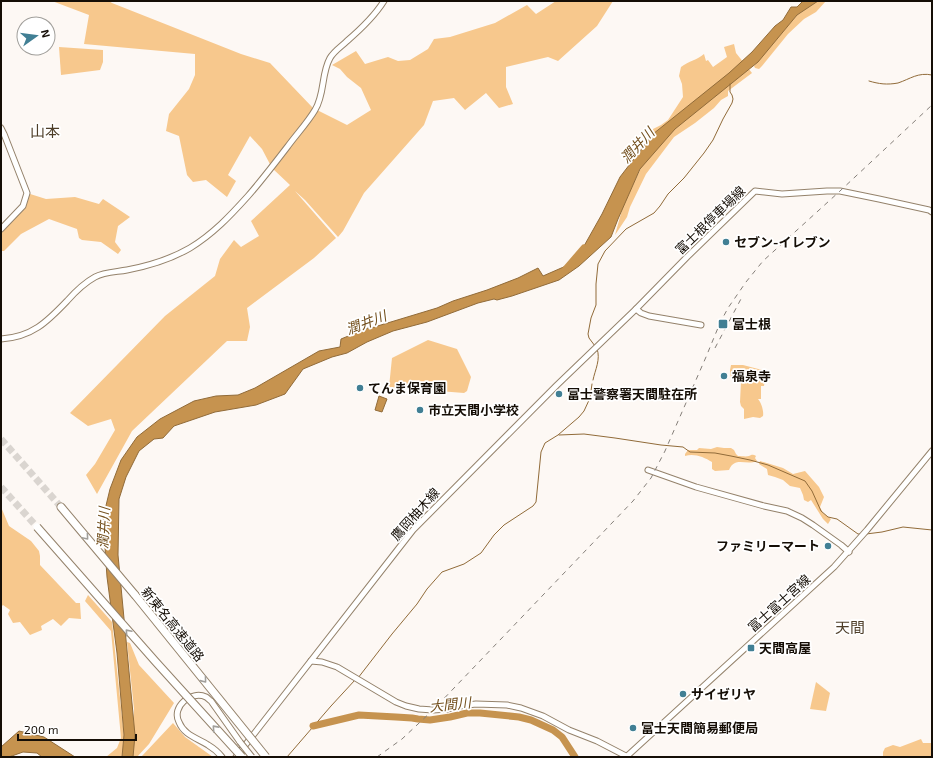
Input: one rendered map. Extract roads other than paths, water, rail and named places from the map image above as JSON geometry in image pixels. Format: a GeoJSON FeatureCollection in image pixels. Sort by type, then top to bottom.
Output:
{"type":"FeatureCollection","features":[{"type":"Feature","properties":{"kind":"highway","name":"新東名高速道路"},"geometry":{"type":"LineString","coordinates":[[61,507],[266,757]]}},
{"type":"Feature","properties":{"kind":"highway"},"geometry":{"type":"LineString","coordinates":[[36,527],[155,662],[242,757]]}},
{"type":"Feature","properties":{"kind":"main road"},"geometry":{"type":"LineString","coordinates":[[1,339],[24,334],[39,327],[78,289],[96,276],[165,260],[198,243],[221,225],[270,170],[315,109],[322,92],[325,69],[333,54],[374,16],[384,1]]}},
{"type":"Feature","properties":{"kind":"main road"},"geometry":{"type":"LineString","coordinates":[[1,128],[27,193],[24,206],[1,229]]}},
{"type":"Feature","properties":{"kind":"main road","name":"富士根停車場線"},"geometry":{"type":"LineString","coordinates":[[636,309],[755,191],[782,194],[840,191],[904,204],[930,210],[932,212]]}},
{"type":"Feature","properties":{"kind":"main road"},"geometry":{"type":"LineString","coordinates":[[636,309],[649,316],[701,324]]}},
{"type":"Feature","properties":{"kind":"main road","name":"鷹岡柚木線"},"geometry":{"type":"LineString","coordinates":[[236,757],[406,538],[636,309]]}},
{"type":"Feature","properties":{"kind":"main road","name":"富士富士宮線"},"geometry":{"type":"LineString","coordinates":[[626,757],[849,552],[932,451]]}},
{"type":"Feature","properties":{"kind":"main road"},"geometry":{"type":"LineString","coordinates":[[648,470],[696,487],[787,511],[813,525],[849,552]]}},
{"type":"Feature","properties":{"kind":"main road"},"geometry":{"type":"LineString","coordinates":[[310,661],[322,662],[337,667],[396,702],[418,709],[439,710],[476,704],[507,705],[525,709],[543,716],[569,730],[597,741],[626,757]]}},
{"type":"Feature","properties":{"kind":"main road"},"geometry":{"type":"LineString","coordinates":[[222,757],[209,745],[187,733],[182,728],[178,721],[177,715],[181,703],[192,697],[206,697],[211,701],[252,757]]}},
{"type":"Feature","properties":{"kind":"waterway"},"geometry":{"type":"LineString","coordinates":[[869,81],[883,84],[894,84],[922,74],[932,75]]}},
{"type":"Feature","properties":{"kind":"waterway"},"geometry":{"type":"LineString","coordinates":[[595,346],[588,334],[591,318],[596,305],[598,264],[605,251],[626,229],[654,213],[668,194],[684,178],[704,153],[713,140],[732,103],[733,99],[730,92],[730,84]]}},
{"type":"Feature","properties":{"kind":"waterway","name":"潤井川"},"geometry":{"type":"LineString","coordinates":[[565,270],[584,248]]}},
{"type":"Feature","properties":{"kind":"waterway"},"geometry":{"type":"LineString","coordinates":[[593,380],[598,361],[597,349]]}},
{"type":"Feature","properties":{"kind":"waterway"},"geometry":{"type":"LineString","coordinates":[[358,678],[442,572],[464,564],[481,553],[494,535],[504,525],[533,506],[536,502],[541,452],[545,443],[558,435],[584,411],[590,398],[592,384]]}},
{"type":"Feature","properties":{"kind":"waterway"},"geometry":{"type":"LineString","coordinates":[[559,435],[584,434],[683,447],[690,452],[715,453],[768,465],[805,481],[812,491],[821,511],[828,517],[837,519],[858,534],[861,534]]}},
{"type":"Feature","properties":{"kind":"waterway"},"geometry":{"type":"LineString","coordinates":[[866,534],[903,527],[932,530]]}},
{"type":"Feature","properties":{"kind":"waterway"},"geometry":{"type":"LineString","coordinates":[[287,757],[355,680]]}},
{"type":"Feature","properties":{"kind":"waterway","name":"大間川"},"geometry":{"type":"LineString","coordinates":[[313,726],[359,715],[430,720],[467,713],[519,717],[531,720],[553,730],[562,737],[575,757]]}},
{"type":"Feature","properties":{"kind":"tunnel"},"geometry":{"type":"LineString","coordinates":[[1,439],[61,507]]}},
{"type":"Feature","properties":{"kind":"tunnel"},"geometry":{"type":"LineString","coordinates":[[1,487],[37,527]]}},
{"type":"Feature","properties":{"kind":"railway"},"geometry":{"type":"LineString","coordinates":[[377,757],[402,739],[433,710],[633,501],[651,478],[665,451],[720,323],[728,308],[746,282],[763,261],[932,105]]}},
{"type":"Feature","properties":{"kind":"railway"},"geometry":{"type":"LineString","coordinates":[[715,348],[742,297]]}},
{"type":"Feature","properties":{"kind":"place","name":"セブン-イレブン"},"geometry":{"type":"Point","coordinates":[726,242]}},
{"type":"Feature","properties":{"kind":"place","name":"富士根"},"geometry":{"type":"Point","coordinates":[723,324]}},
{"type":"Feature","properties":{"kind":"place","name":"福泉寺"},"geometry":{"type":"Point","coordinates":[724,376]}},
{"type":"Feature","properties":{"kind":"place","name":"てんま保育園"},"geometry":{"type":"Point","coordinates":[360,388]}},
{"type":"Feature","properties":{"kind":"place","name":"富士警察署天間駐在所"},"geometry":{"type":"Point","coordinates":[559,394]}},
{"type":"Feature","properties":{"kind":"place","name":"市立天間小学校"},"geometry":{"type":"Point","coordinates":[420,410]}},
{"type":"Feature","properties":{"kind":"place","name":"ファミリーマート"},"geometry":{"type":"Point","coordinates":[828,546]}},
{"type":"Feature","properties":{"kind":"place","name":"天間高屋"},"geometry":{"type":"Point","coordinates":[751,648]}},
{"type":"Feature","properties":{"kind":"place","name":"サイゼリヤ"},"geometry":{"type":"Point","coordinates":[683,694]}},
{"type":"Feature","properties":{"kind":"place","name":"富士天間簡易郵便局"},"geometry":{"type":"Point","coordinates":[633,728]}},
{"type":"Feature","properties":{"kind":"district","name":"山本"},"geometry":{"type":"Point","coordinates":[45,131]}},
{"type":"Feature","properties":{"kind":"district","name":"天間"},"geometry":{"type":"Point","coordinates":[850,627]}}]}
